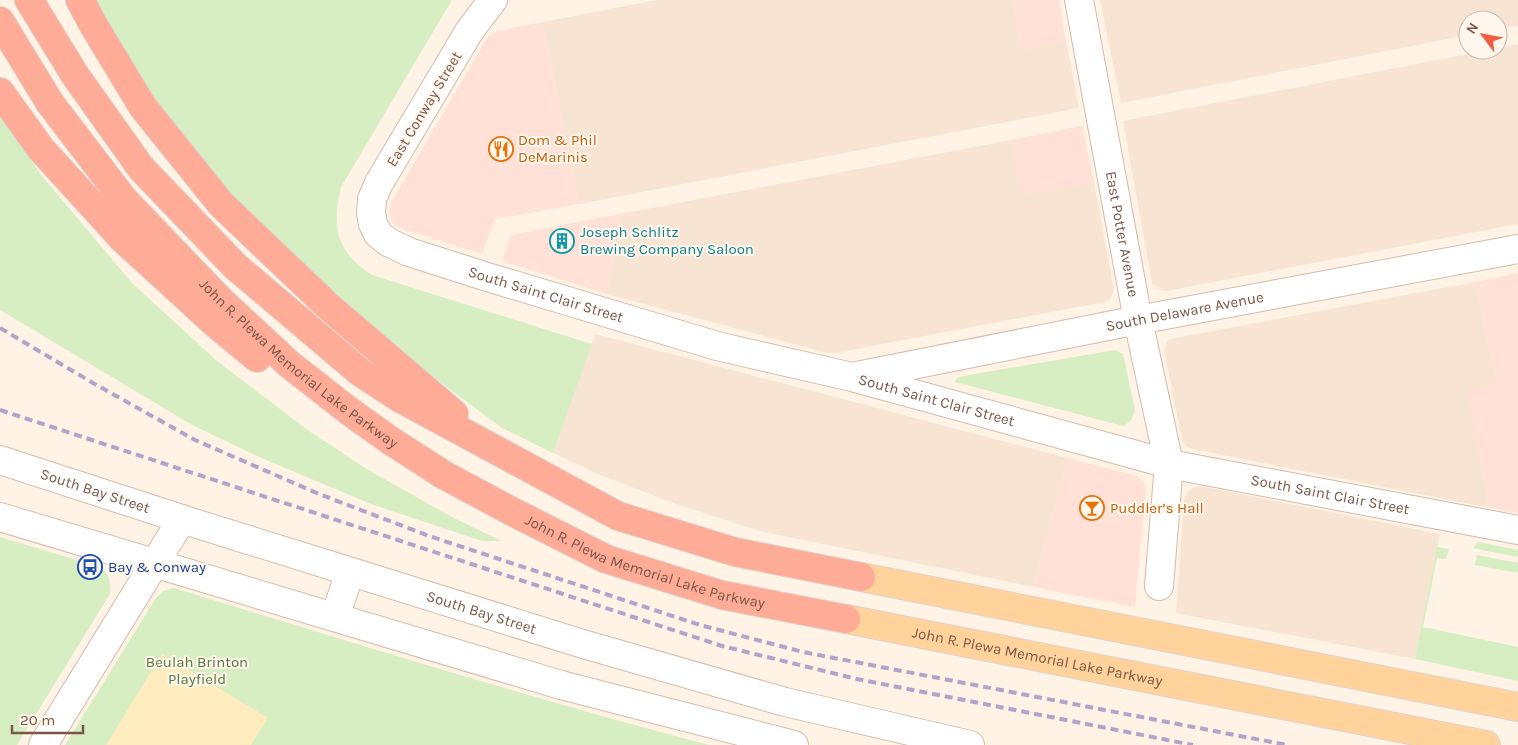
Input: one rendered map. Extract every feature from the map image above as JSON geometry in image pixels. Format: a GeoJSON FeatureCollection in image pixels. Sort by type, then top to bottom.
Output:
{"type":"FeatureCollection","features":[{"type":"Feature","properties":{"kind":"highway"},"geometry":{"type":"LineString","coordinates":[[29,0],[76,75],[141,168],[235,266],[360,372],[398,397],[618,516],[735,552],[861,577]]}},
{"type":"Feature","properties":{"kind":"highway"},"geometry":{"type":"LineString","coordinates":[[80,0],[143,106],[221,204],[330,308],[495,449]]}},
{"type":"Feature","properties":{"kind":"highway","name":"John R. Plewa Memorial Lake Parkway"},"geometry":{"type":"LineString","coordinates":[[0,21],[50,103],[124,200],[220,300],[289,364],[349,412],[391,442],[444,475],[511,512],[606,559],[722,595],[846,619]]}},
{"type":"Feature","properties":{"kind":"highway"},"geometry":{"type":"LineString","coordinates":[[0,92],[41,149],[123,239],[217,325],[269,368],[349,412]]}},
{"type":"Feature","properties":{"kind":"main road"},"geometry":{"type":"LineString","coordinates":[[861,577],[1518,708]]}},
{"type":"Feature","properties":{"kind":"main road","name":"John R. Plewa Memorial Lake Parkway"},"geometry":{"type":"LineString","coordinates":[[846,619],[1486,745]]}},
{"type":"Feature","properties":{"kind":"street","name":"East Conway Street"},"geometry":{"type":"LineString","coordinates":[[373,224],[371,213],[372,200],[379,183],[470,30],[493,0]]}},
{"type":"Feature","properties":{"kind":"street","name":"East Potter Avenue"},"geometry":{"type":"LineString","coordinates":[[1079,0],[1138,320],[1169,464],[1159,586]]}},
{"type":"Feature","properties":{"kind":"street","name":"South Saint Clair Street"},"geometry":{"type":"LineString","coordinates":[[373,224],[378,234],[388,242],[409,252],[717,346],[852,377],[1169,464],[1518,530]]}},
{"type":"Feature","properties":{"kind":"street","name":"South Delaware Avenue"},"geometry":{"type":"LineString","coordinates":[[852,377],[1138,320],[1518,248]]}},
{"type":"Feature","properties":{"kind":"street","name":"South Bay Street"},"geometry":{"type":"LineString","coordinates":[[0,460],[583,644],[785,702],[970,745]]}},
{"type":"Feature","properties":{"kind":"street"},"geometry":{"type":"LineString","coordinates":[[0,517],[156,562],[561,685],[785,743],[785,702]]}},
{"type":"Feature","properties":{"kind":"street"},"geometry":{"type":"LineString","coordinates":[[43,745],[182,519]]}},
{"type":"Feature","properties":{"kind":"street"},"geometry":{"type":"LineString","coordinates":[[335,617],[350,572]]}},
{"type":"Feature","properties":{"kind":"shaded area"},"geometry":{"type":"Polygon","coordinates":[[[657,0],[1012,0],[1022,50],[1066,41],[1079,108],[579,204],[543,22],[657,0]]]}},
{"type":"Feature","properties":{"kind":"shaded area"},"geometry":{"type":"Polygon","coordinates":[[[1012,0],[1059,0],[1066,41],[1022,50],[1012,0]]]}},
{"type":"Feature","properties":{"kind":"shaded area"},"geometry":{"type":"Polygon","coordinates":[[[1100,0],[1518,0],[1518,26],[1508,28],[1508,10],[1458,10],[1458,37],[1121,103],[1100,0]]]}},
{"type":"Feature","properties":{"kind":"shaded area"},"geometry":{"type":"Polygon","coordinates":[[[543,22],[579,204],[495,219],[482,254],[400,228],[394,224],[389,212],[391,203],[487,38],[497,31],[543,22]]]}},
{"type":"Feature","properties":{"kind":"shaded area"},"geometry":{"type":"Polygon","coordinates":[[[1518,44],[1518,224],[1166,291],[1160,290],[1152,283],[1123,121],[1458,56],[1458,60],[1508,60],[1508,46],[1518,44]]]}},
{"type":"Feature","properties":{"kind":"shaded area"},"geometry":{"type":"Polygon","coordinates":[[[1082,126],[1094,182],[1021,196],[1011,140],[1082,126]]]}},
{"type":"Feature","properties":{"kind":"shaded area"},"geometry":{"type":"Polygon","coordinates":[[[1011,140],[1022,195],[1094,182],[1114,291],[1109,300],[828,353],[607,294],[620,214],[1011,140]]]}},
{"type":"Feature","properties":{"kind":"shaded area"},"geometry":{"type":"Polygon","coordinates":[[[620,214],[607,294],[502,261],[511,235],[620,214]]]}},
{"type":"Feature","properties":{"kind":"shaded area"},"geometry":{"type":"Polygon","coordinates":[[[1518,273],[1518,513],[1485,507],[1488,499],[1467,391],[1497,384],[1475,282],[1518,273]]]}},
{"type":"Feature","properties":{"kind":"shaded area"},"geometry":{"type":"Polygon","coordinates":[[[1475,282],[1497,384],[1468,392],[1488,499],[1485,507],[1192,449],[1185,445],[1182,440],[1164,350],[1167,341],[1170,339],[1475,282]]]}},
{"type":"Feature","properties":{"kind":"shaded area"},"geometry":{"type":"Polygon","coordinates":[[[595,334],[1067,458],[1034,587],[760,531],[676,504],[598,474],[553,453],[595,334]]]}},
{"type":"Feature","properties":{"kind":"shaded area"},"geometry":{"type":"Polygon","coordinates":[[[1067,458],[1137,476],[1144,483],[1146,488],[1135,607],[1034,587],[1067,458]]]}},
{"type":"Feature","properties":{"kind":"shaded area"},"geometry":{"type":"Polygon","coordinates":[[[1200,486],[1440,534],[1415,659],[1176,613],[1184,500],[1188,492],[1200,486]]]}},
{"type":"Feature","properties":{"kind":"green space"},"geometry":{"type":"Polygon","coordinates":[[[94,0],[452,0],[341,187],[338,201],[337,227],[344,248],[351,258],[372,275],[592,344],[553,453],[502,428],[400,352],[290,256],[204,167],[140,84],[94,0]]]}},
{"type":"Feature","properties":{"kind":"green space"},"geometry":{"type":"Polygon","coordinates":[[[0,115],[42,176],[132,283],[217,361],[309,431],[365,468],[450,516],[501,541],[482,541],[371,504],[259,457],[192,425],[0,310],[0,115]]]}},
{"type":"Feature","properties":{"kind":"green space"},"geometry":{"type":"Polygon","coordinates":[[[1115,350],[1123,354],[1135,410],[1131,420],[1123,426],[955,382],[957,378],[963,376],[1115,350]]]}},
{"type":"Feature","properties":{"kind":"green space"},"geometry":{"type":"Polygon","coordinates":[[[0,537],[100,567],[108,576],[110,586],[110,594],[17,745],[0,745],[0,537]]]}},
{"type":"Feature","properties":{"kind":"green space"},"geometry":{"type":"Polygon","coordinates":[[[1478,542],[1518,550],[1518,557],[1473,548],[1478,542]]]}},
{"type":"Feature","properties":{"kind":"green space"},"geometry":{"type":"Polygon","coordinates":[[[1437,547],[1449,549],[1446,559],[1437,558],[1423,627],[1518,647],[1518,681],[1415,659],[1437,547]]]}},
{"type":"Feature","properties":{"kind":"green space"},"geometry":{"type":"Polygon","coordinates":[[[1477,555],[1518,563],[1518,573],[1475,565],[1477,555]]]}},
{"type":"Feature","properties":{"kind":"green space","name":"Beulah Brinton Playfield"},"geometry":{"type":"Polygon","coordinates":[[[174,588],[508,689],[709,745],[65,745],[156,598],[163,591],[174,588]]]}},
{"type":"Feature","properties":{"kind":"sand"},"geometry":{"type":"Polygon","coordinates":[[[162,654],[268,718],[251,745],[106,745],[162,654]]]}},
{"type":"Feature","properties":{"kind":"railway"},"geometry":{"type":"LineString","coordinates":[[0,328],[195,440],[319,494],[429,536],[700,625],[803,652],[1287,745]]}},
{"type":"Feature","properties":{"kind":"railway"},"geometry":{"type":"LineString","coordinates":[[0,410],[722,646],[857,679],[1193,745]]}},
{"type":"Feature","properties":{"kind":"place","name":"Dom & Phil DeMarinis"},"geometry":{"type":"Point","coordinates":[501,149]}},
{"type":"Feature","properties":{"kind":"place","name":"Joseph Schlitz Brewing Company Saloon"},"geometry":{"type":"Point","coordinates":[562,241]}},
{"type":"Feature","properties":{"kind":"place","name":"Puddler’s Hall"},"geometry":{"type":"Point","coordinates":[1092,508]}},
{"type":"Feature","properties":{"kind":"place","name":"Bay & Conway"},"geometry":{"type":"Point","coordinates":[90,567]}}]}
